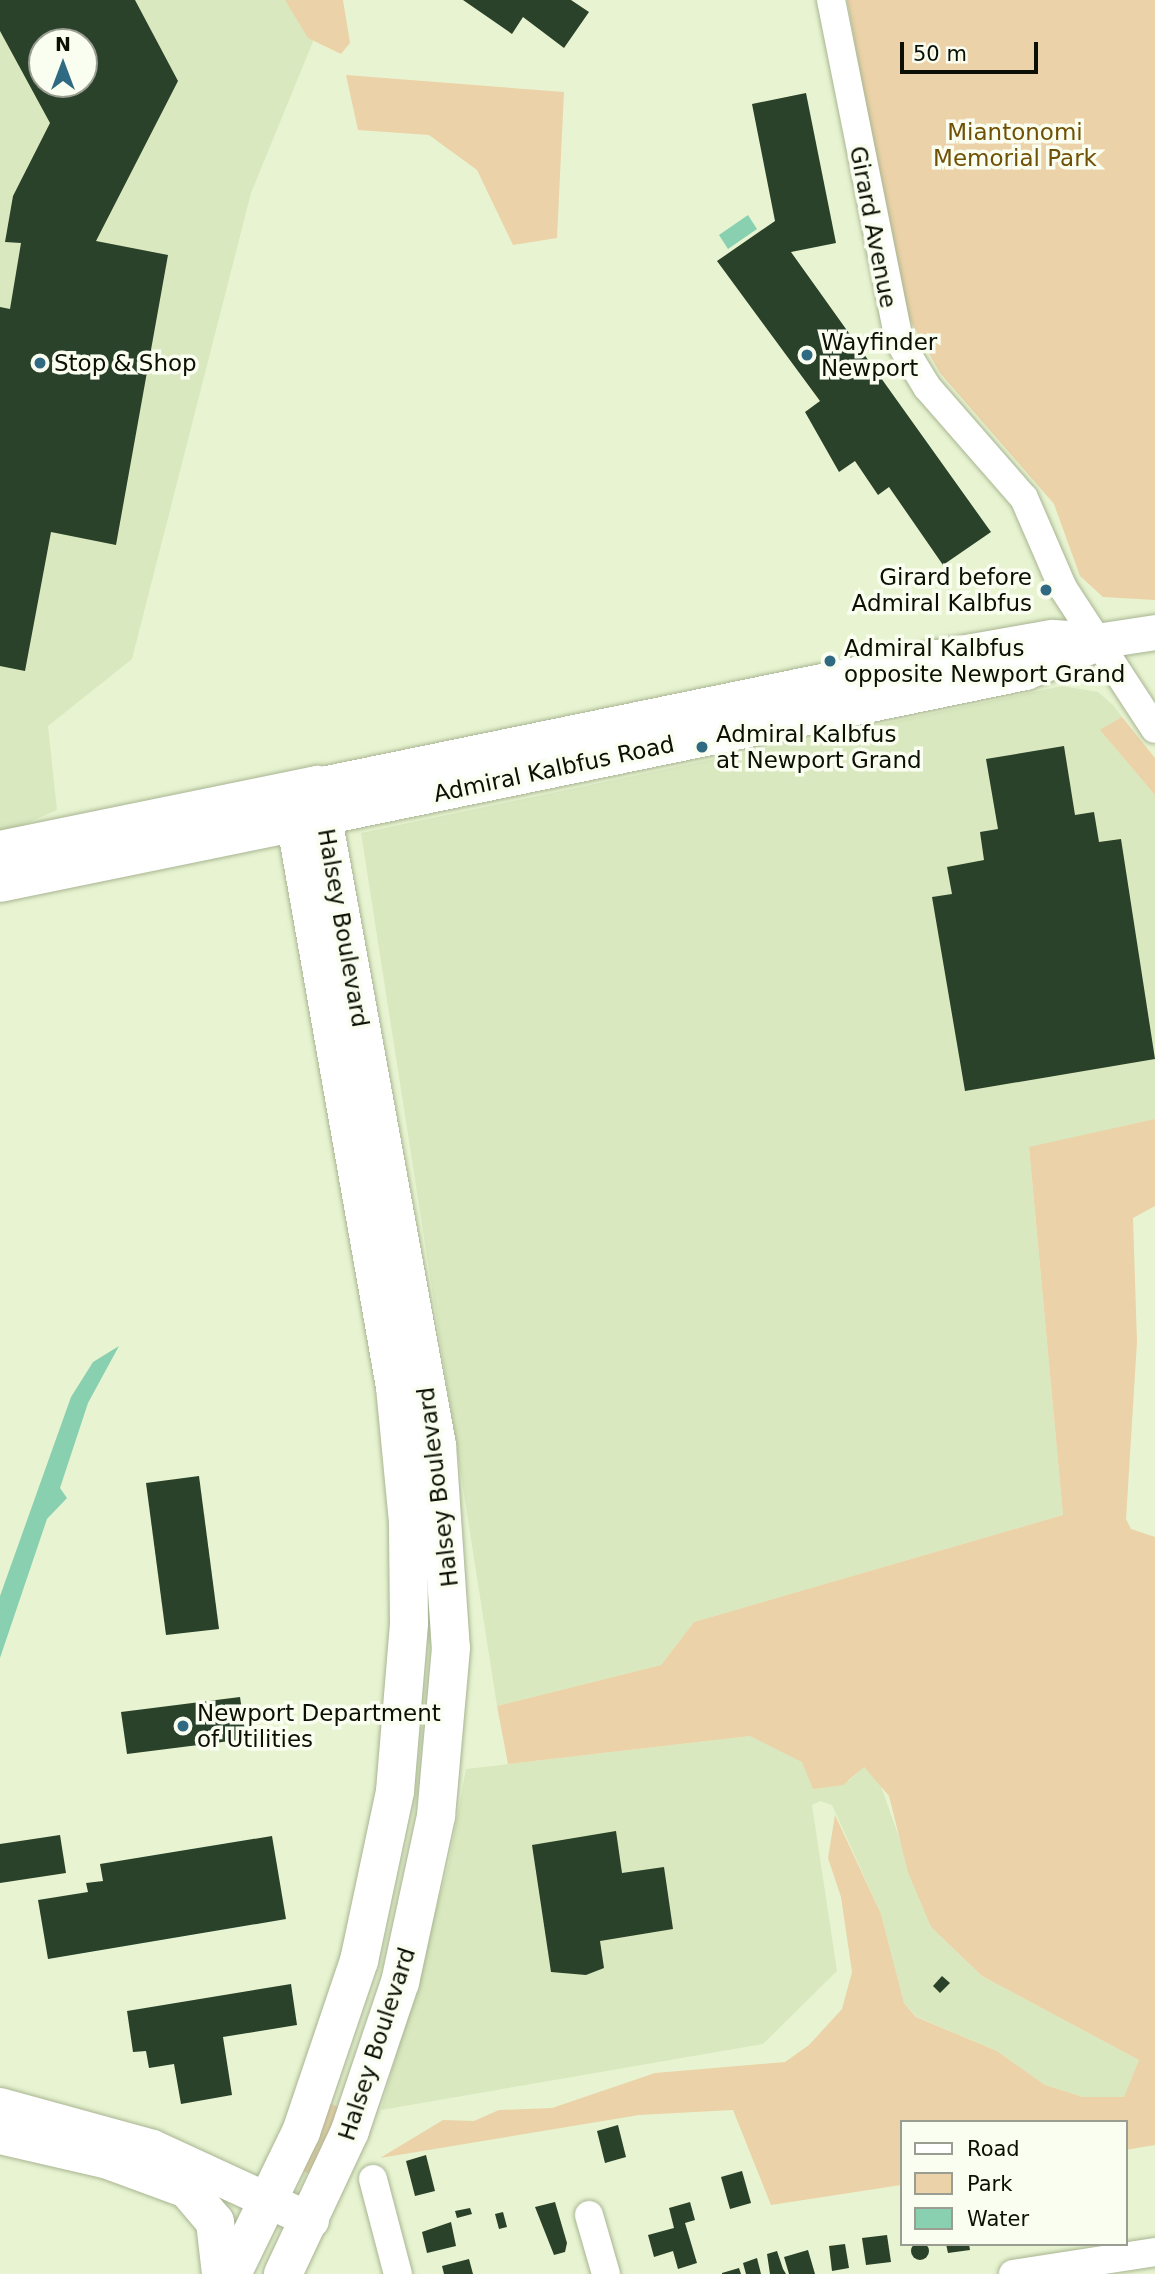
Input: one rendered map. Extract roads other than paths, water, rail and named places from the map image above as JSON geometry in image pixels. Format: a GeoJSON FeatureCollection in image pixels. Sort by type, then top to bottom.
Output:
{"type":"FeatureCollection","features":[{"type":"Feature","properties":{"kind":"highway","name":"Admiral Kalbfus Road"},"geometry":{"type":"LineString","coordinates":[[0,850],[306,804]]}},
{"type":"Feature","properties":{"kind":"highway","name":"Admiral Kalbfus Road"},"geometry":{"type":"LineString","coordinates":[[0,883],[306,804]]}},
{"type":"Feature","properties":{"kind":"highway","name":"Halsey Boulevard"},"geometry":{"type":"LineString","coordinates":[[232,2274],[272,2200],[326,2067],[369,1924],[395,1791],[409,1623],[406,1488],[395,1387],[306,804]]}},
{"type":"Feature","properties":{"kind":"highway","name":"Halsey Boulevard"},"geometry":{"type":"LineString","coordinates":[[283,2274],[311,2220],[372,2071],[409,1948],[441,1783],[451,1648],[437,1446],[306,804]]}},
{"type":"Feature","properties":{"kind":"highway"},"geometry":{"type":"LineString","coordinates":[[0,2135],[105,2159],[187,2189],[215,2222],[220,2274]]}},
{"type":"Feature","properties":{"kind":"main road","name":"Admiral Kalbfus Road"},"geometry":{"type":"LineString","coordinates":[[306,804],[1026,672],[1103,640],[1155,632]]}},
{"type":"Feature","properties":{"kind":"main road"},"geometry":{"type":"LineString","coordinates":[[0,2105],[118,2135],[272,2200],[311,2220]]}},
{"type":"Feature","properties":{"kind":"street","name":"Girard Avenue"},"geometry":{"type":"LineString","coordinates":[[831,0],[885,294],[899,341],[927,387],[1024,498],[1063,588],[1103,640],[1155,729]]}},
{"type":"Feature","properties":{"kind":"street"},"geometry":{"type":"LineString","coordinates":[[373,2179],[398,2274]]}},
{"type":"Feature","properties":{"kind":"street"},"geometry":{"type":"LineString","coordinates":[[589,2215],[606,2274]]}},
{"type":"Feature","properties":{"kind":"street"},"geometry":{"type":"LineString","coordinates":[[1013,2274],[1155,2252]]}},
{"type":"Feature","properties":{"kind":"water"},"geometry":{"type":"Polygon","coordinates":[[[748,215],[757,229],[728,249],[719,235],[748,215]]]}},
{"type":"Feature","properties":{"kind":"water"},"geometry":{"type":"Polygon","coordinates":[[[119,1346],[88,1403],[60,1488],[67,1498],[47,1519],[0,1658],[0,1596],[71,1397],[93,1362],[119,1346]]]}},
{"type":"Feature","properties":{"kind":"place","name":"Wayfinder Newport"},"geometry":{"type":"Point","coordinates":[807,355]}},
{"type":"Feature","properties":{"kind":"place","name":"Stop & Shop"},"geometry":{"type":"Point","coordinates":[40,363]}},
{"type":"Feature","properties":{"kind":"place","name":"Girard before Admiral Kalbfus"},"geometry":{"type":"Point","coordinates":[1046,590]}},
{"type":"Feature","properties":{"kind":"place","name":"Admiral Kalbfus opposite Newport Grand"},"geometry":{"type":"Point","coordinates":[830,661]}},
{"type":"Feature","properties":{"kind":"place","name":"Admiral Kalbfus at Newport Grand"},"geometry":{"type":"Point","coordinates":[702,747]}},
{"type":"Feature","properties":{"kind":"place","name":"Newport Department of Utilities"},"geometry":{"type":"Point","coordinates":[183,1726]}},
{"type":"Feature","properties":{"kind":"park label","name":"Miantonomi Memorial Park"},"geometry":{"type":"Point","coordinates":[1015,145]}}]}
